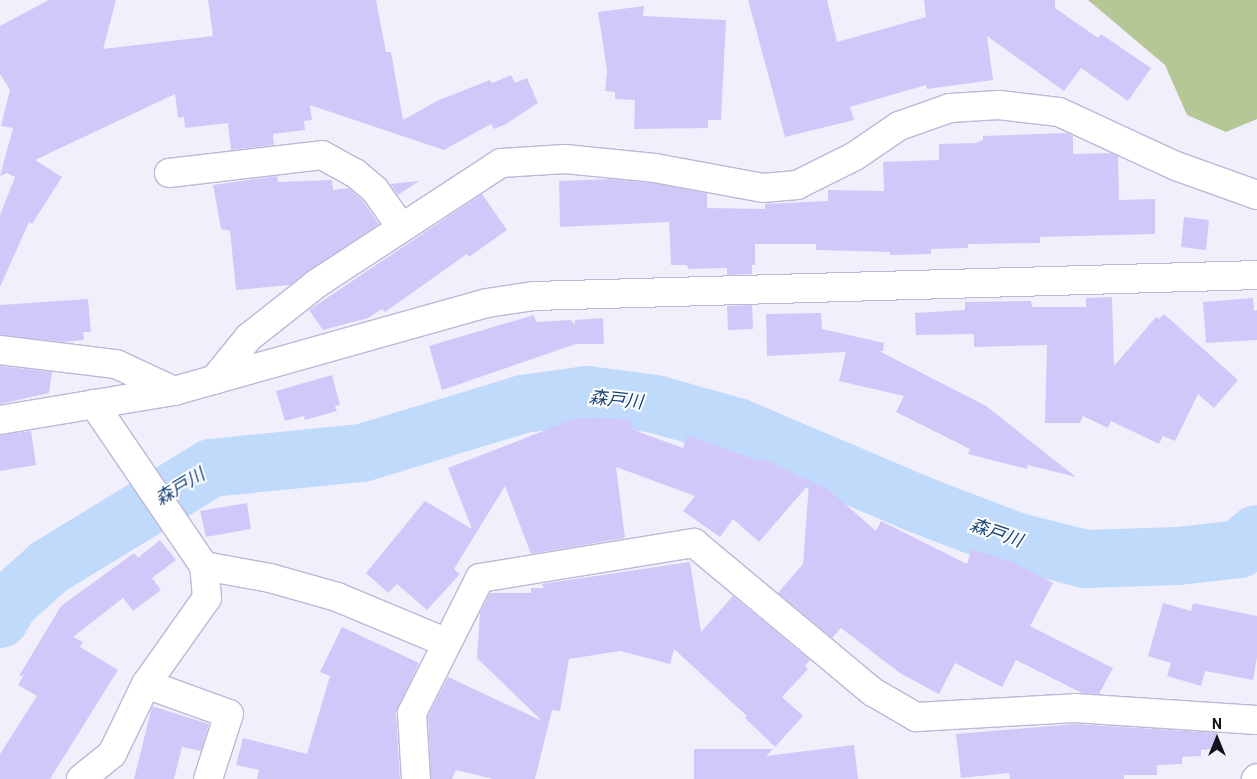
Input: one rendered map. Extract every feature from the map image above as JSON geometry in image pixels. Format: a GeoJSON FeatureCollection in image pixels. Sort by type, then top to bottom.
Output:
{"type":"FeatureCollection","features":[{"type":"Feature","properties":{"kind":"street"},"geometry":{"type":"LineString","coordinates":[[214,380],[249,337],[316,284],[501,163],[566,159],[655,168],[763,188],[797,185],[846,161],[899,126],[950,108],[999,105],[1059,112],[1176,166],[1257,195]]}},
{"type":"Feature","properties":{"kind":"street"},"geometry":{"type":"LineString","coordinates":[[170,173],[322,155],[355,173],[375,190],[401,227]]}},
{"type":"Feature","properties":{"kind":"street"},"geometry":{"type":"LineString","coordinates":[[0,420],[174,391],[487,303],[534,296],[1257,275]]}},
{"type":"Feature","properties":{"kind":"street"},"geometry":{"type":"LineString","coordinates":[[0,350],[116,364],[174,391]]}},
{"type":"Feature","properties":{"kind":"street"},"geometry":{"type":"LineString","coordinates":[[81,779],[112,754],[146,684],[207,598],[204,566],[144,483],[94,404]]}},
{"type":"Feature","properties":{"kind":"street"},"geometry":{"type":"LineString","coordinates":[[416,779],[412,713],[445,642],[480,578],[694,543],[874,692],[916,716],[1075,708],[1257,720]]}},
{"type":"Feature","properties":{"kind":"street"},"geometry":{"type":"LineString","coordinates":[[204,566],[270,578],[337,598],[445,642]]}},
{"type":"Feature","properties":{"kind":"street"},"geometry":{"type":"LineString","coordinates":[[146,684],[229,714],[208,779]]}},
{"type":"Feature","properties":{"kind":"green space"},"geometry":{"type":"Polygon","coordinates":[[[1088,0],[1257,0],[1257,119],[1226,132],[1187,115],[1165,65],[1088,0]]]}},
{"type":"Feature","properties":{"kind":"building"},"geometry":{"type":"Polygon","coordinates":[[[49,0],[116,0],[103,49],[213,36],[208,0],[376,0],[386,52],[391,52],[403,120],[439,100],[490,80],[492,83],[511,75],[515,83],[527,78],[538,103],[506,124],[494,129],[491,124],[444,150],[310,105],[312,120],[304,121],[305,130],[273,134],[274,145],[231,150],[228,123],[185,128],[184,117],[178,118],[175,94],[35,160],[62,177],[32,224],[29,222],[0,287],[0,215],[15,177],[7,173],[0,176],[13,128],[1,126],[10,90],[0,74],[0,26],[49,0]]]}},
{"type":"Feature","properties":{"kind":"building"},"geometry":{"type":"Polygon","coordinates":[[[748,0],[827,0],[837,42],[926,17],[924,0],[1055,0],[1055,8],[1098,38],[1101,34],[1151,68],[1128,101],[1081,68],[1064,91],[987,36],[993,80],[927,89],[926,85],[850,107],[854,120],[785,137],[748,0]]]}},
{"type":"Feature","properties":{"kind":"building"},"geometry":{"type":"Polygon","coordinates":[[[644,6],[643,16],[726,20],[721,120],[708,120],[708,128],[634,129],[635,100],[615,99],[615,92],[605,91],[607,70],[598,12],[644,6]]]}},
{"type":"Feature","properties":{"kind":"building"},"geometry":{"type":"Polygon","coordinates":[[[1067,133],[1073,136],[1073,154],[1111,153],[1118,156],[1119,200],[1155,199],[1155,234],[1040,237],[1040,243],[968,244],[968,248],[931,249],[931,254],[890,255],[890,252],[816,250],[816,244],[755,244],[755,265],[752,265],[752,274],[727,275],[727,268],[688,269],[687,265],[671,265],[669,222],[560,227],[559,181],[610,179],[653,183],[707,193],[707,208],[765,209],[765,204],[828,201],[828,190],[884,191],[883,162],[939,160],[939,144],[975,143],[983,140],[983,136],[1067,133]]]}},
{"type":"Feature","properties":{"kind":"building"},"geometry":{"type":"Polygon","coordinates":[[[277,176],[278,182],[332,180],[333,190],[349,188],[363,201],[379,224],[290,285],[236,290],[230,231],[221,229],[213,185],[277,176]]]}},
{"type":"Feature","properties":{"kind":"building"},"geometry":{"type":"Polygon","coordinates":[[[419,181],[398,195],[390,184],[419,181]]]}},
{"type":"Feature","properties":{"kind":"building"},"geometry":{"type":"Polygon","coordinates":[[[482,194],[507,230],[469,257],[467,254],[385,312],[382,309],[368,318],[323,330],[309,310],[482,194]]]}},
{"type":"Feature","properties":{"kind":"building"},"geometry":{"type":"Polygon","coordinates":[[[1184,217],[1209,220],[1206,250],[1181,247],[1184,217]]]}},
{"type":"Feature","properties":{"kind":"building"},"geometry":{"type":"Polygon","coordinates":[[[1112,297],[1114,366],[1156,317],[1159,319],[1164,314],[1238,380],[1214,408],[1198,394],[1175,441],[1163,436],[1159,444],[1111,421],[1108,428],[1083,416],[1080,423],[1045,423],[1047,345],[974,347],[974,334],[916,335],[915,313],[965,310],[965,302],[1031,301],[1032,307],[1086,307],[1086,298],[1112,297]]]}},
{"type":"Feature","properties":{"kind":"building"},"geometry":{"type":"Polygon","coordinates":[[[1253,298],[1254,311],[1257,310],[1257,340],[1206,343],[1203,302],[1253,298]]]}},
{"type":"Feature","properties":{"kind":"building"},"geometry":{"type":"Polygon","coordinates":[[[88,299],[91,332],[83,332],[84,340],[64,342],[0,335],[0,305],[88,299]]]}},
{"type":"Feature","properties":{"kind":"building"},"geometry":{"type":"Polygon","coordinates":[[[752,305],[753,329],[728,330],[727,306],[752,305]]]}},
{"type":"Feature","properties":{"kind":"building"},"geometry":{"type":"Polygon","coordinates":[[[821,313],[822,329],[884,343],[883,351],[879,351],[986,406],[1076,477],[1028,465],[1027,469],[968,454],[970,449],[896,412],[904,396],[839,381],[846,352],[767,356],[766,314],[821,313]]]}},
{"type":"Feature","properties":{"kind":"building"},"geometry":{"type":"Polygon","coordinates":[[[534,315],[536,322],[571,320],[575,325],[575,320],[603,318],[604,344],[576,344],[442,390],[429,346],[534,315]]]}},
{"type":"Feature","properties":{"kind":"building"},"geometry":{"type":"Polygon","coordinates":[[[0,366],[52,372],[49,393],[0,404],[0,366]]]}},
{"type":"Feature","properties":{"kind":"building"},"geometry":{"type":"Polygon","coordinates":[[[332,375],[340,405],[335,406],[337,411],[305,420],[304,416],[285,421],[276,391],[332,375]]]}},
{"type":"Feature","properties":{"kind":"building"},"geometry":{"type":"Polygon","coordinates":[[[574,419],[631,420],[631,429],[683,448],[687,435],[759,461],[761,458],[829,490],[876,531],[881,521],[967,564],[972,549],[1012,562],[1053,583],[1030,626],[1113,668],[1099,694],[1082,693],[1016,660],[1002,687],[955,663],[939,694],[900,673],[841,628],[832,638],[778,593],[803,564],[809,484],[759,542],[733,519],[720,537],[683,511],[695,496],[616,467],[625,538],[531,554],[505,486],[454,569],[460,574],[427,610],[397,584],[388,593],[366,573],[425,501],[472,529],[448,468],[574,419]]]}},
{"type":"Feature","properties":{"kind":"building"},"geometry":{"type":"Polygon","coordinates":[[[31,431],[36,465],[0,471],[0,435],[31,431]]]}},
{"type":"Feature","properties":{"kind":"building"},"geometry":{"type":"Polygon","coordinates":[[[247,503],[251,529],[206,537],[200,511],[247,503]]]}},
{"type":"Feature","properties":{"kind":"building"},"geometry":{"type":"Polygon","coordinates":[[[160,540],[176,560],[152,578],[161,590],[133,611],[123,598],[73,637],[83,642],[80,647],[118,670],[50,779],[0,779],[0,754],[37,696],[18,685],[24,675],[19,676],[61,606],[134,553],[138,558],[160,540]]]}},
{"type":"Feature","properties":{"kind":"building"},"geometry":{"type":"Polygon","coordinates":[[[690,562],[701,632],[733,596],[810,660],[805,666],[808,669],[782,697],[803,716],[775,747],[745,718],[747,716],[674,649],[670,664],[620,651],[569,659],[560,711],[552,710],[535,779],[493,779],[456,770],[452,779],[431,779],[428,716],[448,677],[542,721],[477,658],[480,613],[490,593],[531,593],[531,588],[544,588],[542,584],[690,562]]]}},
{"type":"Feature","properties":{"kind":"building"},"geometry":{"type":"Polygon","coordinates":[[[1163,603],[1191,611],[1193,603],[1257,616],[1257,657],[1253,680],[1205,671],[1201,686],[1167,676],[1171,663],[1148,656],[1163,603]]]}},
{"type":"Feature","properties":{"kind":"building"},"geometry":{"type":"Polygon","coordinates":[[[342,627],[419,663],[396,713],[400,779],[257,779],[259,770],[236,765],[243,738],[307,754],[330,676],[320,672],[342,627]]]}},
{"type":"Feature","properties":{"kind":"building"},"geometry":{"type":"Polygon","coordinates":[[[152,706],[209,724],[201,751],[182,747],[174,779],[134,779],[152,706]]]}},
{"type":"Feature","properties":{"kind":"building"},"geometry":{"type":"Polygon","coordinates":[[[1075,724],[1218,733],[1219,748],[1201,750],[1201,756],[1182,757],[1182,764],[1157,765],[1157,775],[1124,775],[1124,779],[1010,779],[1009,773],[961,778],[956,734],[1075,724]]]}},
{"type":"Feature","properties":{"kind":"building"},"geometry":{"type":"Polygon","coordinates":[[[854,745],[858,779],[694,779],[694,749],[773,749],[766,756],[854,745]]]}},
{"type":"Feature","properties":{"kind":"waterway","name":"森戸川"},"geometry":{"type":"LineString","coordinates":[[0,619],[10,602],[49,567],[211,468],[362,453],[523,404],[587,395],[655,404],[737,427],[918,504],[1015,541],[1085,559],[1178,556],[1239,549],[1257,534]]}}]}
